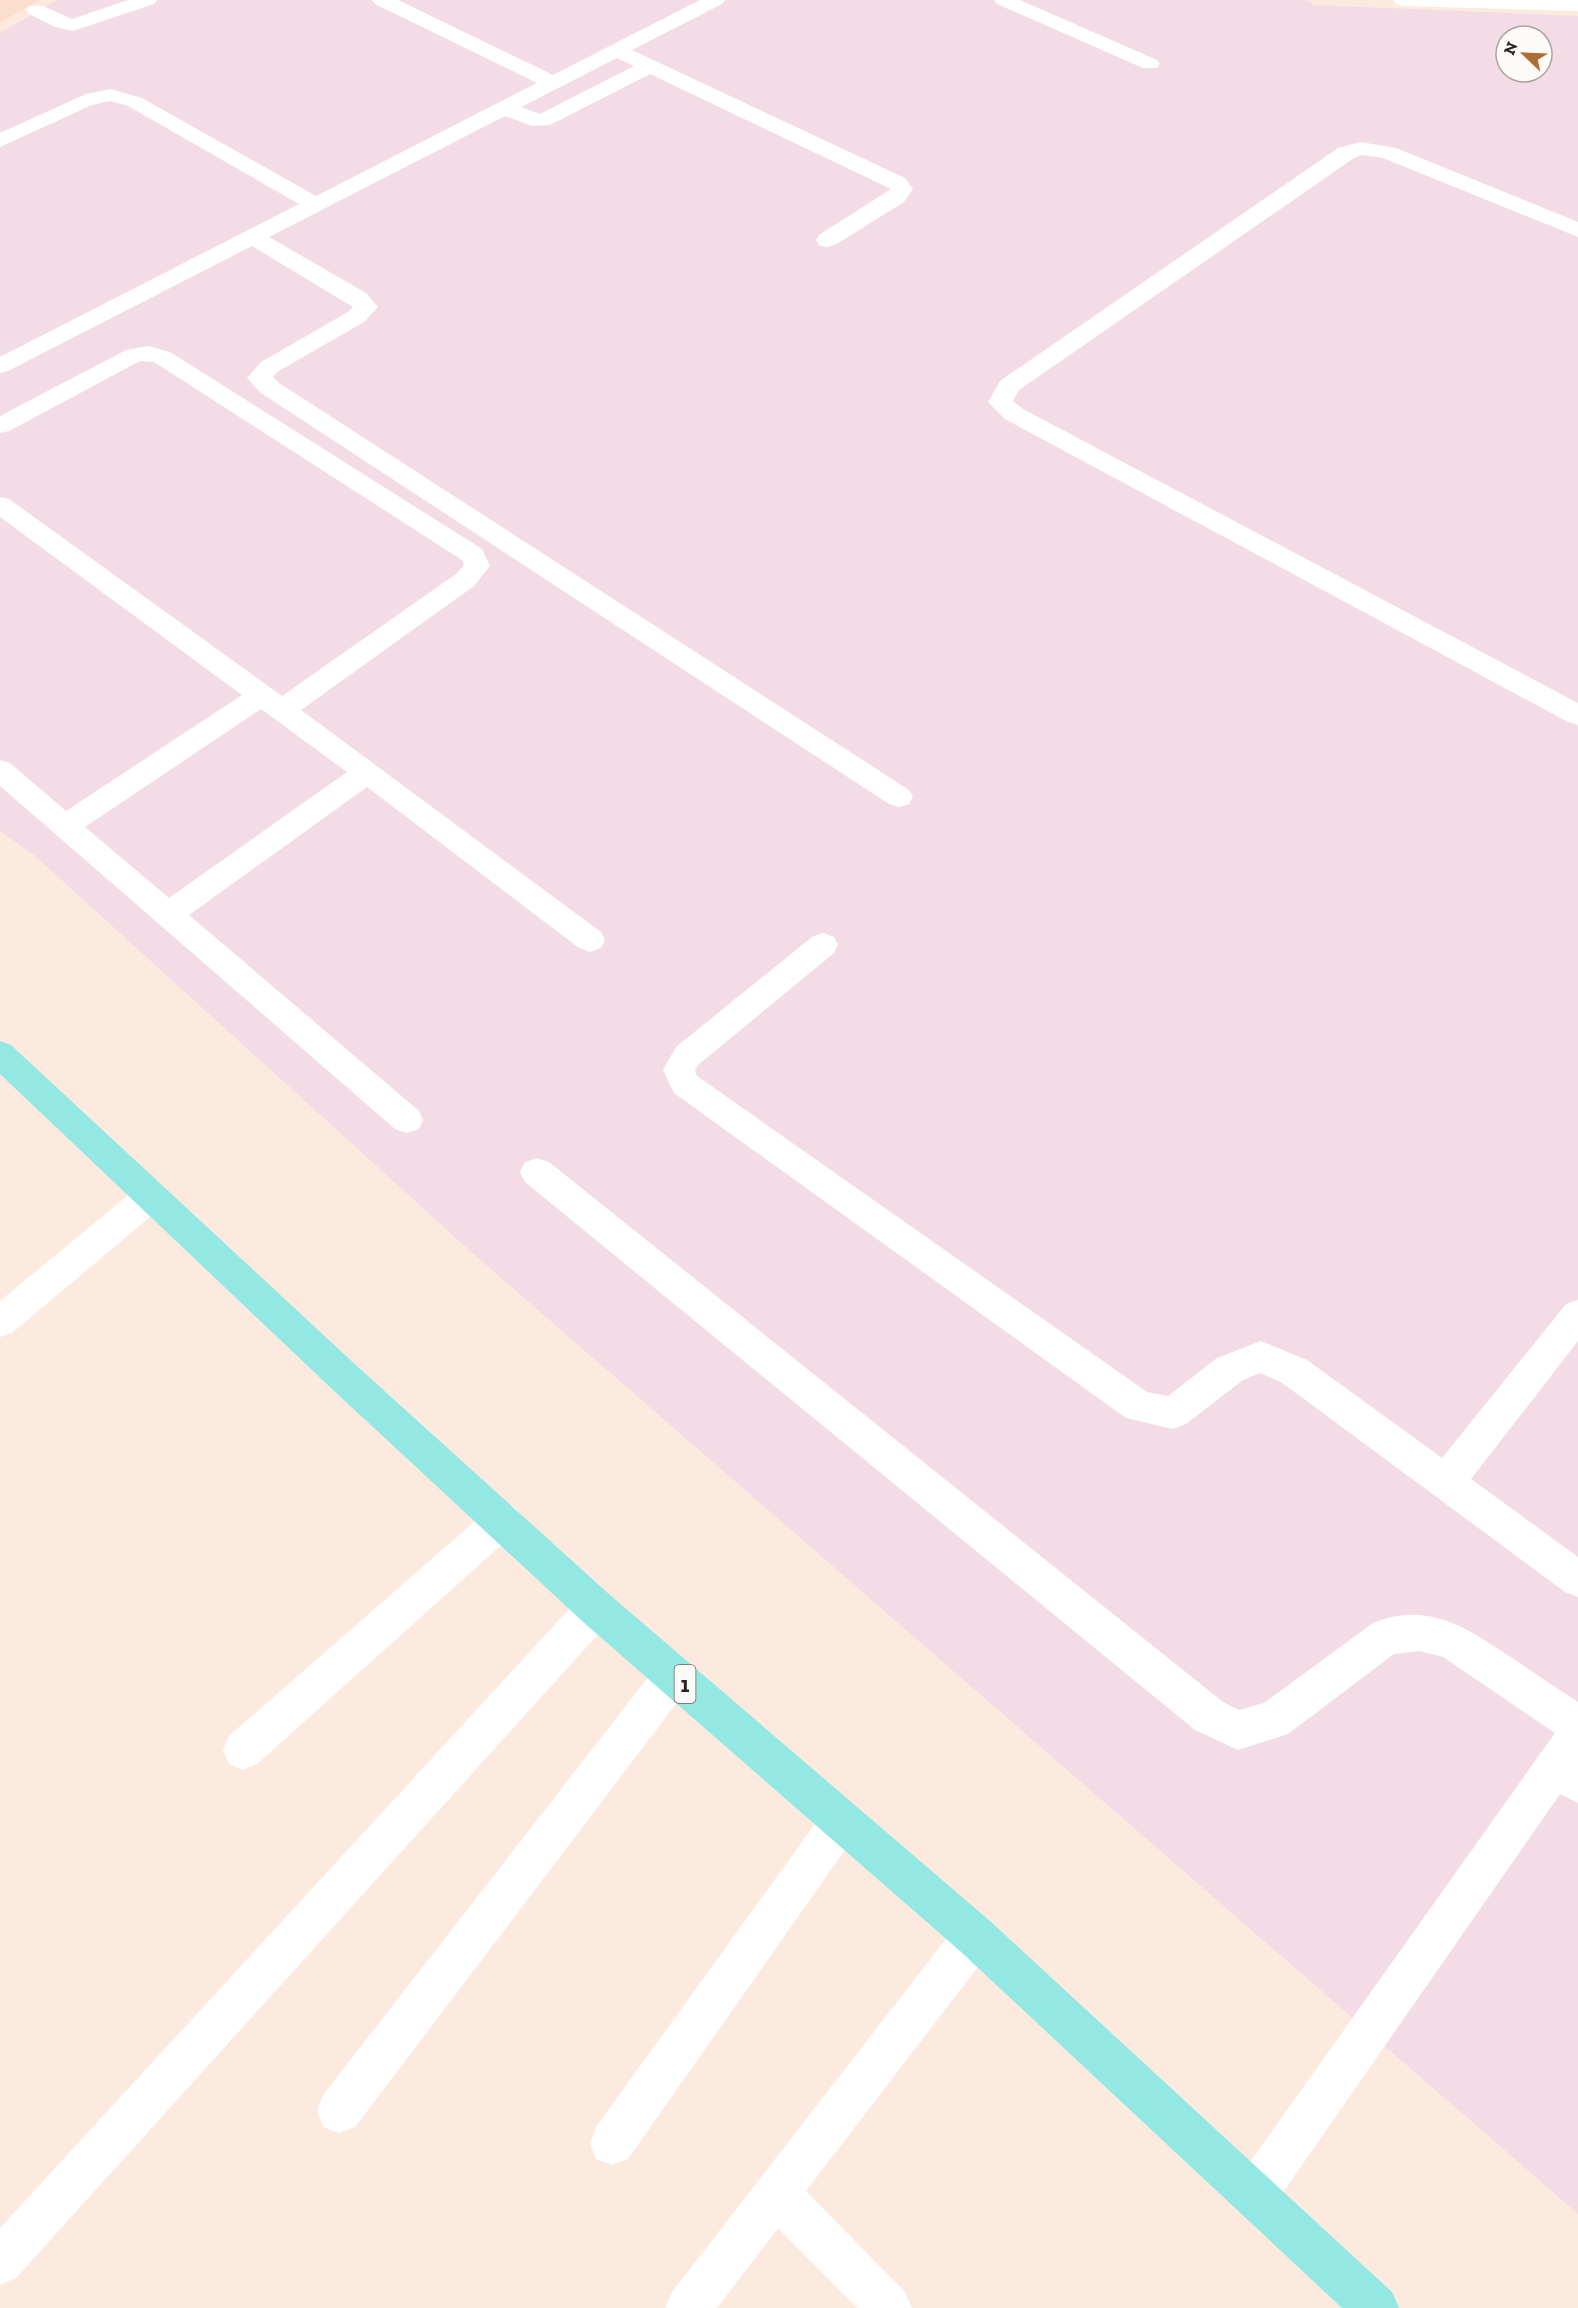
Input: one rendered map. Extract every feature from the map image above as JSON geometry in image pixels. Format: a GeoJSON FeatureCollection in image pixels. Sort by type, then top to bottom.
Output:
{"type":"FeatureCollection","features":[{"type":"Feature","properties":{"kind":"main road","name":"1"},"geometry":{"type":"LineString","coordinates":[[0,1054],[345,1378],[503,1520],[596,1608],[975,1936],[1377,2308]]}},
{"type":"Feature","properties":{"kind":"street"},"geometry":{"type":"LineString","coordinates":[[36,10],[62,23],[73,25],[147,0]]}},
{"type":"Feature","properties":{"kind":"street"},"geometry":{"type":"LineString","coordinates":[[382,0],[554,83]]}},
{"type":"Feature","properties":{"kind":"street"},"geometry":{"type":"LineString","coordinates":[[0,366],[715,0]]}},
{"type":"Feature","properties":{"kind":"street"},"geometry":{"type":"LineString","coordinates":[[1004,0],[1150,64]]}},
{"type":"Feature","properties":{"kind":"street"},"geometry":{"type":"LineString","coordinates":[[1403,0],[1578,5]]}},
{"type":"Feature","properties":{"kind":"street"},"geometry":{"type":"LineString","coordinates":[[616,50],[897,183],[902,189],[896,197],[827,240]]}},
{"type":"Feature","properties":{"kind":"street"},"geometry":{"type":"LineString","coordinates":[[506,108],[532,120],[543,121],[650,66]]}},
{"type":"Feature","properties":{"kind":"street"},"geometry":{"type":"LineString","coordinates":[[0,141],[86,100],[111,95],[135,102],[316,205]]}},
{"type":"Feature","properties":{"kind":"street"},"geometry":{"type":"LineString","coordinates":[[1578,230],[1388,153],[1360,148],[1346,153],[1009,386],[1000,402],[1014,414],[1578,715]]}},
{"type":"Feature","properties":{"kind":"street"},"geometry":{"type":"LineString","coordinates":[[253,237],[358,298],[366,307],[357,317],[269,367],[260,378],[270,388],[899,797]]}},
{"type":"Feature","properties":{"kind":"street"},"geometry":{"type":"LineString","coordinates":[[0,426],[134,355],[148,353],[162,357],[473,555],[477,566],[465,580],[272,702],[65,826]]}},
{"type":"Feature","properties":{"kind":"street"},"geometry":{"type":"LineString","coordinates":[[0,505],[367,772],[590,940]]}},
{"type":"Feature","properties":{"kind":"street"},"geometry":{"type":"LineString","coordinates":[[0,770],[407,1120]]}},
{"type":"Feature","properties":{"kind":"street"},"geometry":{"type":"LineString","coordinates":[[168,915],[367,772]]}},
{"type":"Feature","properties":{"kind":"street"},"geometry":{"type":"LineString","coordinates":[[823,945],[687,1056],[679,1070],[685,1084],[1139,1407],[1173,1413],[1230,1369],[1261,1357],[1294,1371],[1578,1579]]}},
{"type":"Feature","properties":{"kind":"street"},"geometry":{"type":"LineString","coordinates":[[537,1172],[1209,1716],[1238,1730],[1274,1720],[1387,1636],[1419,1632],[1451,1640],[1578,1725]]}},
{"type":"Feature","properties":{"kind":"street"},"geometry":{"type":"LineString","coordinates":[[0,1322],[151,1196]]}},
{"type":"Feature","properties":{"kind":"street"},"geometry":{"type":"LineString","coordinates":[[1446,1482],[1578,1315]]}},
{"type":"Feature","properties":{"kind":"street"},"geometry":{"type":"LineString","coordinates":[[243,1750],[503,1520]]}},
{"type":"Feature","properties":{"kind":"street"},"geometry":{"type":"LineString","coordinates":[[0,2262],[596,1608]]}},
{"type":"Feature","properties":{"kind":"street"},"geometry":{"type":"LineString","coordinates":[[339,2111],[674,1675]]}},
{"type":"Feature","properties":{"kind":"street"},"geometry":{"type":"LineString","coordinates":[[1254,2195],[1571,1761]]}},
{"type":"Feature","properties":{"kind":"street"},"geometry":{"type":"LineString","coordinates":[[612,2143],[842,1820]]}},
{"type":"Feature","properties":{"kind":"street"},"geometry":{"type":"LineString","coordinates":[[688,2308],[975,1936]]}},
{"type":"Feature","properties":{"kind":"street"},"geometry":{"type":"LineString","coordinates":[[776,2193],[889,2308]]}},
{"type":"Feature","properties":{"kind":"shaded area"},"geometry":{"type":"Polygon","coordinates":[[[0,0],[40,0],[0,23],[0,0]]]}},
{"type":"Feature","properties":{"kind":"shaded area"},"geometry":{"type":"Polygon","coordinates":[[[57,0],[1306,0],[1314,5],[1578,16],[1578,2214],[470,1251],[35,856],[0,831],[0,33],[57,0]]]}}]}
